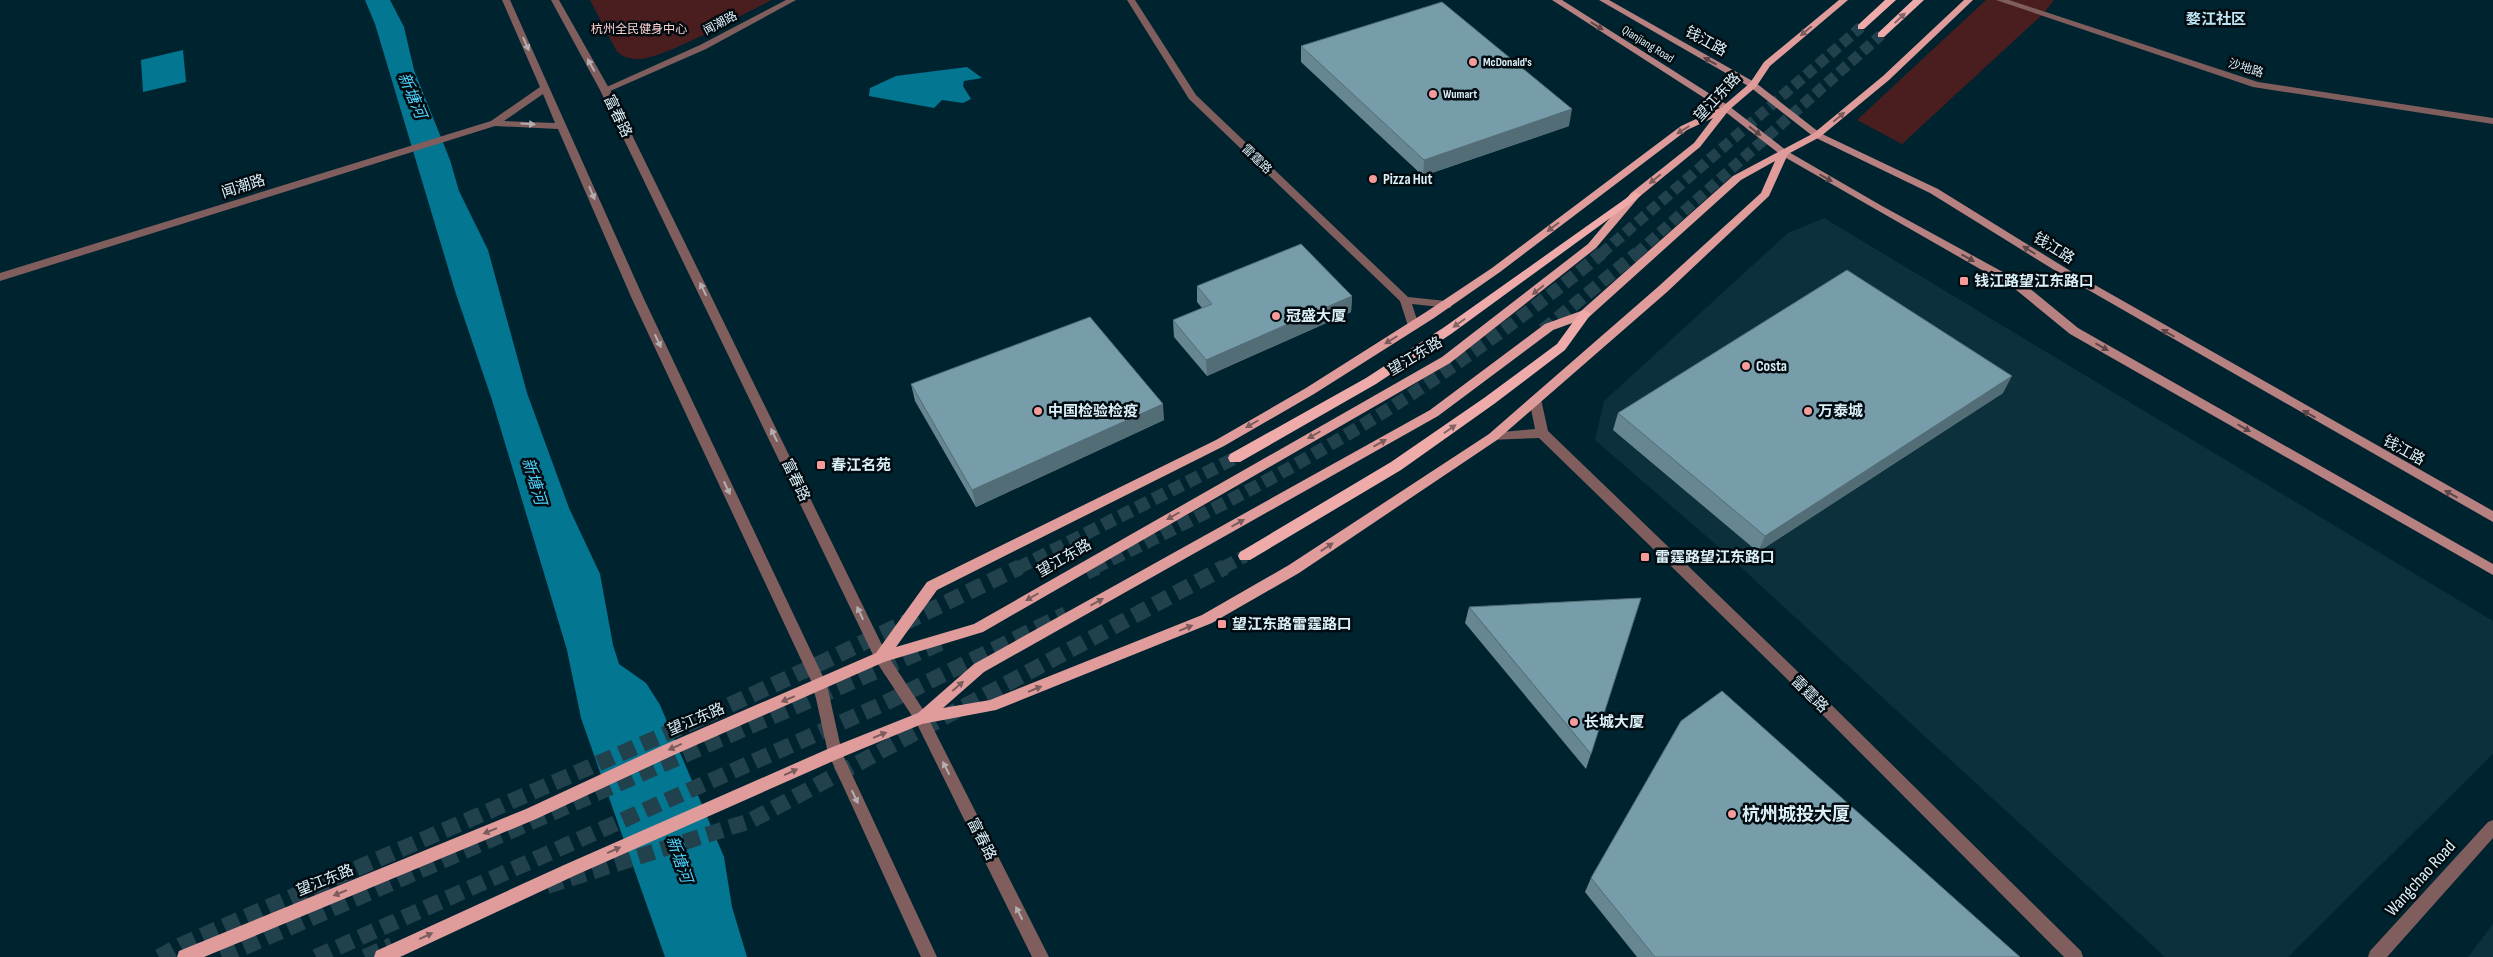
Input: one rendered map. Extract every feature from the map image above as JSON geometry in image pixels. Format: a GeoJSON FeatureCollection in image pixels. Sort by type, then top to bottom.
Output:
{"type":"FeatureCollection","features":[{"type":"Feature","properties":{"kind":"highway"},"geometry":{"type":"LineString","coordinates":[[1860,27],[1891,0]]}},
{"type":"Feature","properties":{"kind":"highway"},"geometry":{"type":"LineString","coordinates":[[1880,35],[1919,0]]}},
{"type":"Feature","properties":{"kind":"highway"},"geometry":{"type":"LineString","coordinates":[[1235,458],[1371,381],[1417,351],[1499,295],[1635,195]]}},
{"type":"Feature","properties":{"kind":"highway"},"geometry":{"type":"LineString","coordinates":[[1245,556],[1396,466],[1489,402],[1561,346],[1585,314]]}},
{"type":"Feature","properties":{"kind":"main road","name":"Qianjiang Road"},"geometry":{"type":"LineString","coordinates":[[1556,0],[1726,108]]}},
{"type":"Feature","properties":{"kind":"main road","name":"钱江路"},"geometry":{"type":"LineString","coordinates":[[1603,0],[1753,85],[1817,135],[1934,190],[2068,274],[2493,518]]}},
{"type":"Feature","properties":{"kind":"main road","name":"望江东路"},"geometry":{"type":"LineString","coordinates":[[186,957],[535,812],[880,657],[978,628],[1446,360],[1528,298],[1592,246],[1635,195],[1697,145],[1726,108],[1753,85],[1768,64],[1844,0]]}},
{"type":"Feature","properties":{"kind":"main road"},"geometry":{"type":"LineString","coordinates":[[921,718],[979,668],[1434,413],[1549,327],[1585,314],[1737,178],[1817,135],[1886,78],[1969,0]]}},
{"type":"Feature","properties":{"kind":"main road"},"geometry":{"type":"LineString","coordinates":[[880,657],[932,586],[1220,443],[1310,391],[1446,305],[1496,270],[1684,128],[1726,108],[1784,153],[2018,286],[2074,331],[2493,570]]}},
{"type":"Feature","properties":{"kind":"main road"},"geometry":{"type":"LineString","coordinates":[[382,957],[570,870],[835,753],[921,718],[991,706],[1207,619],[1294,568],[1493,437],[1663,289],[1765,194],[1784,153]]}},
{"type":"Feature","properties":{"kind":"street"},"geometry":{"type":"LineString","coordinates":[[506,0],[638,299],[820,685],[835,753],[929,957]]}},
{"type":"Feature","properties":{"kind":"street","name":"富春路"},"geometry":{"type":"LineString","coordinates":[[555,0],[605,90],[880,657],[921,718],[1041,957]]}},
{"type":"Feature","properties":{"kind":"street","name":"闻潮路"},"geometry":{"type":"LineString","coordinates":[[605,90],[703,46],[792,0]]}},
{"type":"Feature","properties":{"kind":"street","name":"雷霆路"},"geometry":{"type":"LineString","coordinates":[[1131,0],[1192,98],[1405,300],[1413,326]]}},
{"type":"Feature","properties":{"kind":"street","name":"沙地路"},"geometry":{"type":"LineString","coordinates":[[2000,0],[2256,85],[2493,121]]}},
{"type":"Feature","properties":{"kind":"street","name":"闻潮路"},"geometry":{"type":"LineString","coordinates":[[0,277],[494,123],[546,88]]}},
{"type":"Feature","properties":{"kind":"street","name":"闻潮路"},"geometry":{"type":"LineString","coordinates":[[494,123],[562,126]]}},
{"type":"Feature","properties":{"kind":"street"},"geometry":{"type":"LineString","coordinates":[[1405,300],[1446,305]]}},
{"type":"Feature","properties":{"kind":"street"},"geometry":{"type":"LineString","coordinates":[[1493,437],[1542,433],[1535,399]]}},
{"type":"Feature","properties":{"kind":"street","name":"雷霆路"},"geometry":{"type":"LineString","coordinates":[[1542,433],[1786,669],[2075,957]]}},
{"type":"Feature","properties":{"kind":"street","name":"Wangchao Road"},"geometry":{"type":"LineString","coordinates":[[2376,957],[2493,827]]}},
{"type":"Feature","properties":{"kind":"shaded area"},"geometry":{"type":"Polygon","coordinates":[[[1824,218],[2493,621],[2493,754],[2288,957],[2165,957],[1721,549],[1595,440],[1604,401],[1788,233],[1824,218]]]}},
{"type":"Feature","properties":{"kind":"shaded area"},"geometry":{"type":"Polygon","coordinates":[[[2493,924],[2493,957],[2468,957],[2493,924]]]}},
{"type":"Feature","properties":{"kind":"green space","name":"杭州全民健身中心"},"geometry":{"type":"Polygon","coordinates":[[[590,0],[772,0],[666,52],[650,57],[632,59],[617,52],[590,0]]]}},
{"type":"Feature","properties":{"kind":"green space"},"geometry":{"type":"Polygon","coordinates":[[[1986,0],[2054,0],[2043,14],[1902,144],[1857,120],[1986,0]]]}},
{"type":"Feature","properties":{"kind":"water","name":"新塘河"},"geometry":{"type":"Polygon","coordinates":[[[365,0],[390,0],[404,27],[414,70],[450,160],[459,191],[488,250],[527,393],[569,508],[600,574],[613,645],[619,664],[646,683],[660,705],[724,857],[732,907],[747,957],[665,957],[581,718],[567,650],[492,400],[455,291],[375,24],[365,0]]]}},
{"type":"Feature","properties":{"kind":"water"},"geometry":{"type":"Polygon","coordinates":[[[183,50],[186,82],[143,92],[141,60],[183,50]]]}},
{"type":"Feature","properties":{"kind":"water"},"geometry":{"type":"Polygon","coordinates":[[[967,67],[982,78],[964,81],[963,86],[971,99],[963,103],[942,100],[934,108],[869,96],[870,88],[896,76],[967,67]]]}},
{"type":"Feature","properties":{"kind":"building","name":"Wumart"},"geometry":{"type":"Polygon","coordinates":[[[1442,2],[1572,109],[1424,160],[1301,46],[1442,2]]]}},
{"type":"Feature","properties":{"kind":"building","name":"冠盛大厦"},"geometry":{"type":"Polygon","coordinates":[[[1301,244],[1352,296],[1206,360],[1173,320],[1212,304],[1197,286],[1301,244]]]}},
{"type":"Feature","properties":{"kind":"building","name":"万泰城"},"geometry":{"type":"Polygon","coordinates":[[[1847,270],[2012,376],[1765,536],[1618,413],[1847,270]]]}},
{"type":"Feature","properties":{"kind":"building","name":"中国检验检疫"},"geometry":{"type":"Polygon","coordinates":[[[1090,317],[1163,404],[972,490],[911,384],[1090,317]]]}},
{"type":"Feature","properties":{"kind":"building","name":"长城大厦"},"geometry":{"type":"Polygon","coordinates":[[[1641,598],[1591,754],[1469,607],[1641,598]]]}},
{"type":"Feature","properties":{"kind":"building","name":"杭州城投大厦"},"geometry":{"type":"Polygon","coordinates":[[[1722,691],[2020,957],[1655,957],[1591,878],[1681,721],[1722,691]]]}},
{"type":"Feature","properties":{"kind":"tunnel"},"geometry":{"type":"LineString","coordinates":[[1601,254],[1861,27]]}},
{"type":"Feature","properties":{"kind":"tunnel"},"geometry":{"type":"LineString","coordinates":[[1636,254],[1881,35]]}},
{"type":"Feature","properties":{"kind":"tunnel"},"geometry":{"type":"LineString","coordinates":[[1094,568],[1247,491],[1371,420],[1473,352],[1602,253]]}},
{"type":"Feature","properties":{"kind":"tunnel"},"geometry":{"type":"LineString","coordinates":[[1543,330],[1637,253]]}},
{"type":"Feature","properties":{"kind":"tunnel"},"geometry":{"type":"LineString","coordinates":[[1019,567],[1235,458]]}},
{"type":"Feature","properties":{"kind":"tunnel"},"geometry":{"type":"LineString","coordinates":[[1223,568],[1245,556]]}},
{"type":"Feature","properties":{"kind":"tunnel"},"geometry":{"type":"LineString","coordinates":[[159,957],[181,945],[684,726],[823,662],[1019,567]]}},
{"type":"Feature","properties":{"kind":"tunnel"},"geometry":{"type":"LineString","coordinates":[[1086,572],[1097,567]]}},
{"type":"Feature","properties":{"kind":"tunnel"},"geometry":{"type":"LineString","coordinates":[[547,886],[750,821],[1225,567]]}},
{"type":"Feature","properties":{"kind":"tunnel"},"geometry":{"type":"LineString","coordinates":[[316,957],[883,704],[1066,614]]}},
{"type":"Feature","properties":{"kind":"tunnel"},"geometry":{"type":"LineString","coordinates":[[222,957],[945,641]]}},
{"type":"Feature","properties":{"kind":"tunnel"},"geometry":{"type":"LineString","coordinates":[[365,957],[392,945]]}},
{"type":"Feature","properties":{"kind":"place","name":"McDonald's"},"geometry":{"type":"Point","coordinates":[1473,62]}},
{"type":"Feature","properties":{"kind":"place","name":"Wumart"},"geometry":{"type":"Point","coordinates":[1433,94]}},
{"type":"Feature","properties":{"kind":"place","name":"Pizza Hut"},"geometry":{"type":"Point","coordinates":[1373,179]}},
{"type":"Feature","properties":{"kind":"place","name":"钱江路望江东路口"},"geometry":{"type":"Point","coordinates":[1964,281]}},
{"type":"Feature","properties":{"kind":"place","name":"冠盛大厦"},"geometry":{"type":"Point","coordinates":[1276,316]}},
{"type":"Feature","properties":{"kind":"place","name":"Costa"},"geometry":{"type":"Point","coordinates":[1746,366]}},
{"type":"Feature","properties":{"kind":"place","name":"中国检验检疫"},"geometry":{"type":"Point","coordinates":[1038,411]}},
{"type":"Feature","properties":{"kind":"place","name":"万泰城"},"geometry":{"type":"Point","coordinates":[1808,411]}},
{"type":"Feature","properties":{"kind":"place","name":"春江名苑"},"geometry":{"type":"Point","coordinates":[821,465]}},
{"type":"Feature","properties":{"kind":"place","name":"雷霆路望江东路口"},"geometry":{"type":"Point","coordinates":[1645,557]}},
{"type":"Feature","properties":{"kind":"place","name":"望江东路雷霆路口"},"geometry":{"type":"Point","coordinates":[1222,624]}},
{"type":"Feature","properties":{"kind":"place","name":"长城大厦"},"geometry":{"type":"Point","coordinates":[1574,722]}},
{"type":"Feature","properties":{"kind":"place","name":"杭州城投大厦"},"geometry":{"type":"Point","coordinates":[1732,814]}},
{"type":"Feature","properties":{"kind":"district","name":"婺江社区"},"geometry":{"type":"Point","coordinates":[2216,19]}}]}
